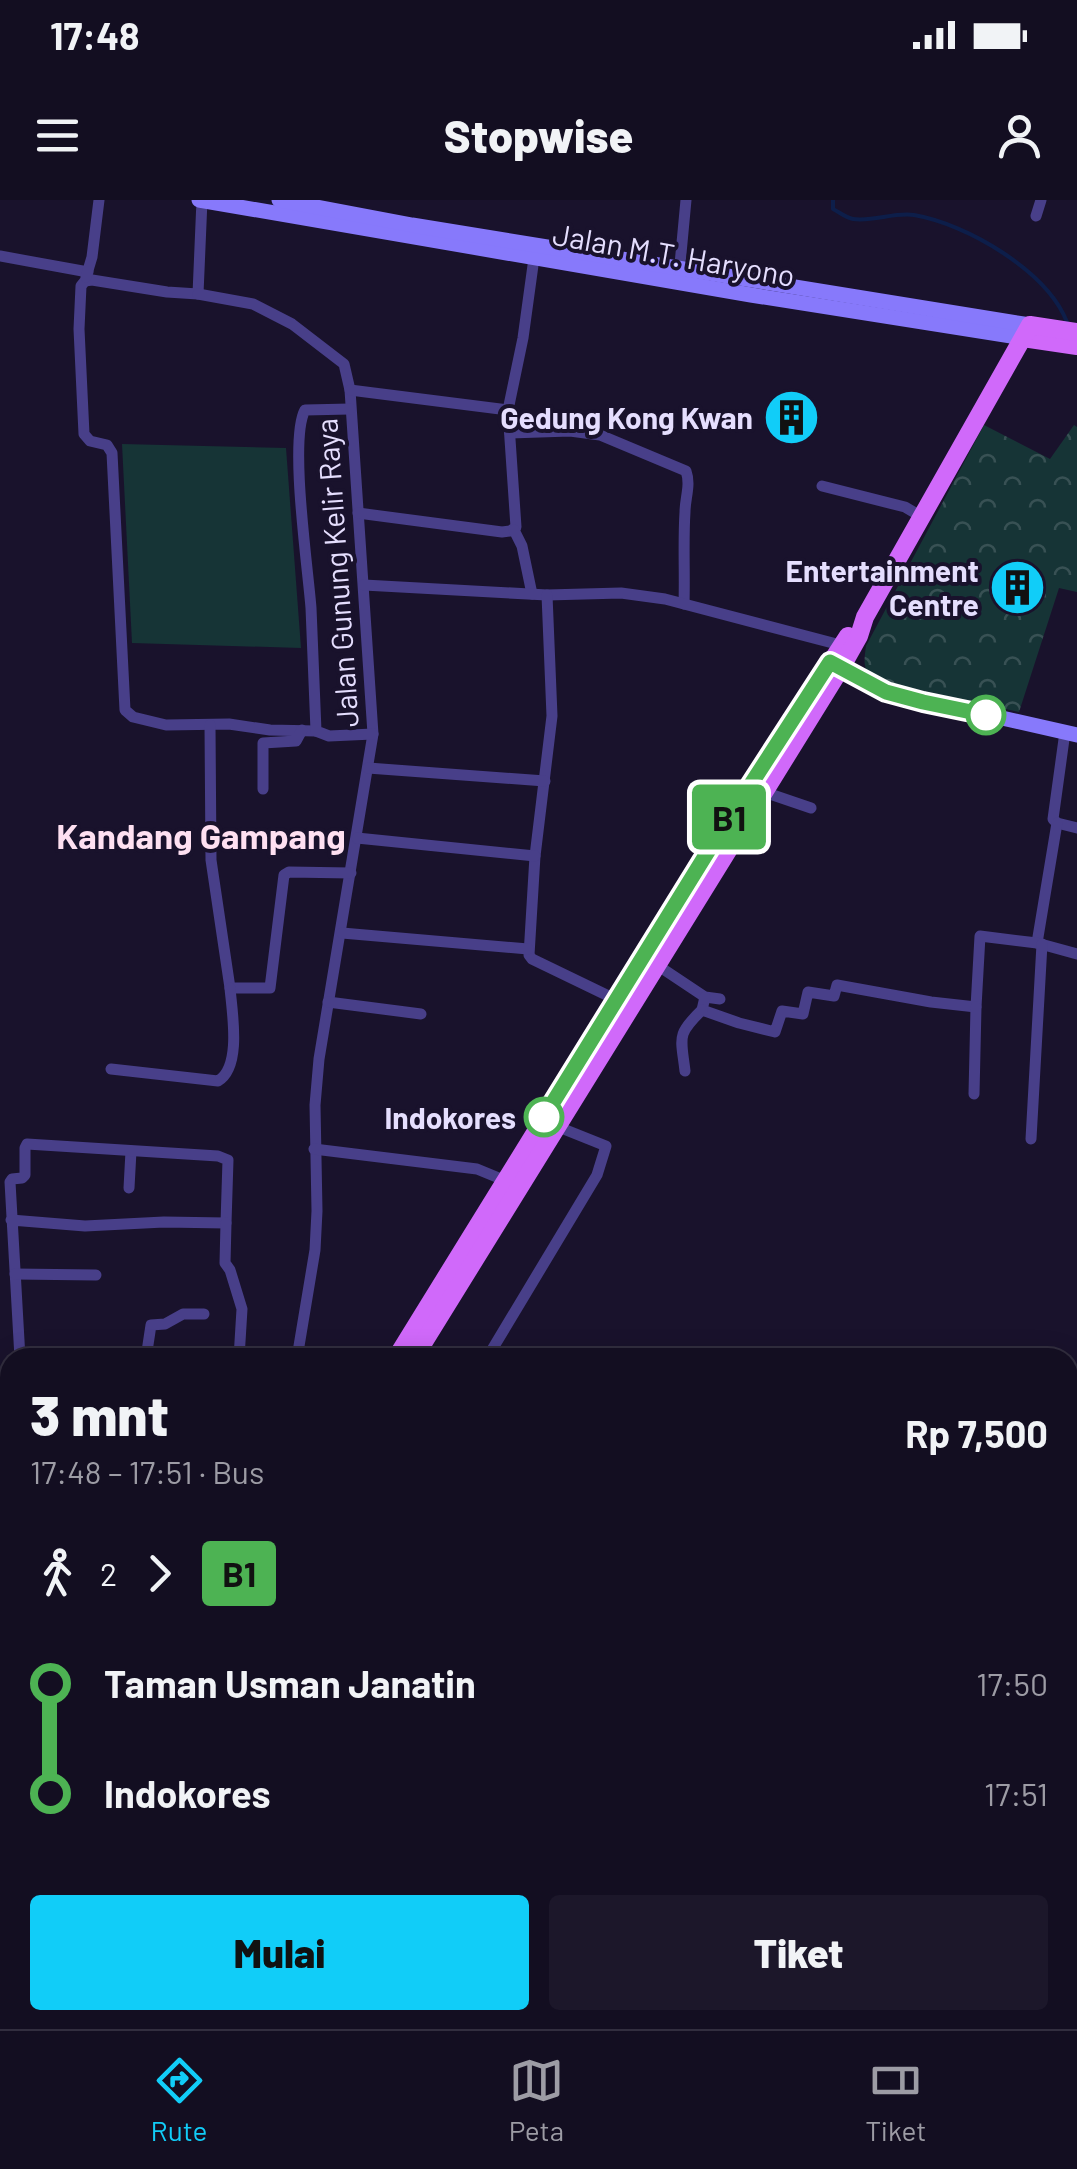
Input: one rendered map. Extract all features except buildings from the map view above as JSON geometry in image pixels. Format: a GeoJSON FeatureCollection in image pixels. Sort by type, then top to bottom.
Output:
{"type":"FeatureCollection","features":[{"type":"Feature","properties":{"kind":"main road","name":"Jalan M.T. Haryono"},"geometry":{"type":"LineString","coordinates":[[200,200],[314,209],[679,276],[1026,331]]}},
{"type":"Feature","properties":{"kind":"main road","name":"Jalan M.T. Haryono"},"geometry":{"type":"LineString","coordinates":[[279,200],[534,258],[679,276]]}},
{"type":"Feature","properties":{"kind":"main road"},"geometry":{"type":"LineString","coordinates":[[1026,331],[1077,332]]}},
{"type":"Feature","properties":{"kind":"main road"},"geometry":{"type":"LineString","coordinates":[[1026,331],[1077,346]]}},
{"type":"Feature","properties":{"kind":"main road"},"geometry":{"type":"LineString","coordinates":[[420,1348],[512,1184],[624,1004],[720,832],[847,647],[855,624],[865,617],[1026,331]]}},
{"type":"Feature","properties":{"kind":"main road"},"geometry":{"type":"LineString","coordinates":[[835,665],[896,694],[1071,733]]}},
{"type":"Feature","properties":{"kind":"main road"},"geometry":{"type":"LineString","coordinates":[[624,1004],[657,965],[764,792],[835,665]]}},
{"type":"Feature","properties":{"kind":"main road"},"geometry":{"type":"LineString","coordinates":[[403,1348],[512,1184]]}},
{"type":"Feature","properties":{"kind":"street"},"geometry":{"type":"LineString","coordinates":[[99,200],[92,257],[80,298],[84,427],[88,440],[107,445],[112,453],[126,710],[149,722],[210,729],[243,724],[300,734],[316,730],[329,736],[372,742]]}},
{"type":"Feature","properties":{"kind":"street"},"geometry":{"type":"LineString","coordinates":[[198,294],[200,200]]}},
{"type":"Feature","properties":{"kind":"street"},"geometry":{"type":"LineString","coordinates":[[679,276],[686,200]]}},
{"type":"Feature","properties":{"kind":"street"},"geometry":{"type":"LineString","coordinates":[[1036,216],[1041,200]]}},
{"type":"Feature","properties":{"kind":"street","name":"Jalan Gunung Kelir Raya"},"geometry":{"type":"LineString","coordinates":[[0,256],[97,280],[253,304],[292,324],[344,364],[350,390],[372,742],[320,1055],[314,1105],[315,1250],[299,1348]]}},
{"type":"Feature","properties":{"kind":"street"},"geometry":{"type":"LineString","coordinates":[[532,594],[522,546],[514,530],[508,410],[534,258]]}},
{"type":"Feature","properties":{"kind":"street"},"geometry":{"type":"LineString","coordinates":[[350,390],[508,410]]}},
{"type":"Feature","properties":{"kind":"street"},"geometry":{"type":"LineString","coordinates":[[316,730],[300,454],[302,416],[305,410],[350,409]]}},
{"type":"Feature","properties":{"kind":"street"},"geometry":{"type":"LineString","coordinates":[[510,433],[589,432],[686,471],[690,482],[684,518],[684,604]]}},
{"type":"Feature","properties":{"kind":"street"},"geometry":{"type":"LineString","coordinates":[[822,486],[905,507],[922,516]]}},
{"type":"Feature","properties":{"kind":"street"},"geometry":{"type":"LineString","coordinates":[[358,512],[502,532],[514,530]]}},
{"type":"Feature","properties":{"kind":"street"},"geometry":{"type":"LineString","coordinates":[[364,586],[548,595],[621,593],[665,598],[847,647]]}},
{"type":"Feature","properties":{"kind":"street"},"geometry":{"type":"LineString","coordinates":[[548,595],[552,716],[534,856],[528,949],[532,959],[624,1004]]}},
{"type":"Feature","properties":{"kind":"street"},"geometry":{"type":"LineString","coordinates":[[111,1069],[218,1081],[228,1072],[234,1041],[211,860],[210,729]]}},
{"type":"Feature","properties":{"kind":"street"},"geometry":{"type":"LineString","coordinates":[[1071,733],[1053,819],[1077,828]]}},
{"type":"Feature","properties":{"kind":"street"},"geometry":{"type":"LineString","coordinates":[[262,789],[262,744],[293,741],[300,734]]}},
{"type":"Feature","properties":{"kind":"street"},"geometry":{"type":"LineString","coordinates":[[368,768],[545,781]]}},
{"type":"Feature","properties":{"kind":"street"},"geometry":{"type":"LineString","coordinates":[[764,792],[812,808]]}},
{"type":"Feature","properties":{"kind":"street"},"geometry":{"type":"LineString","coordinates":[[1031,1139],[1040,943],[1057,823]]}},
{"type":"Feature","properties":{"kind":"street"},"geometry":{"type":"LineString","coordinates":[[357,838],[534,856]]}},
{"type":"Feature","properties":{"kind":"street"},"geometry":{"type":"LineString","coordinates":[[230,988],[270,988],[284,875],[352,874]]}},
{"type":"Feature","properties":{"kind":"street"},"geometry":{"type":"LineString","coordinates":[[342,933],[528,949]]}},
{"type":"Feature","properties":{"kind":"street"},"geometry":{"type":"LineString","coordinates":[[974,1094],[979,936],[1040,943],[1077,954]]}},
{"type":"Feature","properties":{"kind":"street"},"geometry":{"type":"LineString","coordinates":[[657,965],[703,1003],[739,1023],[775,1032],[782,1011],[803,1014],[808,992],[834,996],[836,985],[976,1007]]}},
{"type":"Feature","properties":{"kind":"street"},"geometry":{"type":"LineString","coordinates":[[685,1071],[681,1036],[684,1029],[703,1003],[720,1000]]}},
{"type":"Feature","properties":{"kind":"street"},"geometry":{"type":"LineString","coordinates":[[328,1002],[421,1014]]}},
{"type":"Feature","properties":{"kind":"street"},"geometry":{"type":"LineString","coordinates":[[493,1348],[601,1166],[606,1146],[556,1112]]}},
{"type":"Feature","properties":{"kind":"street"},"geometry":{"type":"LineString","coordinates":[[19,1348],[10,1182],[26,1175],[28,1144],[227,1158],[225,1263],[242,1310],[240,1348]]}},
{"type":"Feature","properties":{"kind":"street"},"geometry":{"type":"LineString","coordinates":[[314,1149],[477,1169],[512,1184]]}},
{"type":"Feature","properties":{"kind":"street"},"geometry":{"type":"LineString","coordinates":[[130,1188],[132,1150]]}},
{"type":"Feature","properties":{"kind":"street"},"geometry":{"type":"LineString","coordinates":[[11,1220],[86,1226],[226,1223]]}},
{"type":"Feature","properties":{"kind":"street"},"geometry":{"type":"LineString","coordinates":[[15,1274],[96,1275]]}},
{"type":"Feature","properties":{"kind":"street"},"geometry":{"type":"LineString","coordinates":[[148,1348],[151,1325],[165,1324],[183,1314],[204,1314]]}},
{"type":"Feature","properties":{"kind":"green space"},"geometry":{"type":"Polygon","coordinates":[[[984,425],[1050,459],[1074,425],[1077,427],[1077,592],[1059,588],[1019,712],[875,680],[865,665],[866,646],[984,425]]]}},
{"type":"Feature","properties":{"kind":"green space"},"geometry":{"type":"Polygon","coordinates":[[[122,444],[286,448],[301,648],[132,643],[122,444]]]}},
{"type":"Feature","properties":{"kind":"waterway"},"geometry":{"type":"LineString","coordinates":[[833,200],[833,209],[850,218],[914,215],[980,239],[1042,285],[1067,322]]}},
{"type":"Feature","properties":{"kind":"bus line","name":"B1"},"geometry":{"type":"LineString","coordinates":[[544,1117],[830,662],[886,692],[986,715]]}},
{"type":"Feature","properties":{"kind":"place","name":"Gedung Kong Kwan"},"geometry":{"type":"Point","coordinates":[792,417]}},
{"type":"Feature","properties":{"kind":"place","name":"Entertainment Centre"},"geometry":{"type":"Point","coordinates":[1018,587]}},
{"type":"Feature","properties":{"kind":"place","name":"Indokores"},"geometry":{"type":"Point","coordinates":[544,1117]}},
{"type":"Feature","properties":{"kind":"district","name":"Kandang Gampang"},"geometry":{"type":"Point","coordinates":[201,835]}}]}
